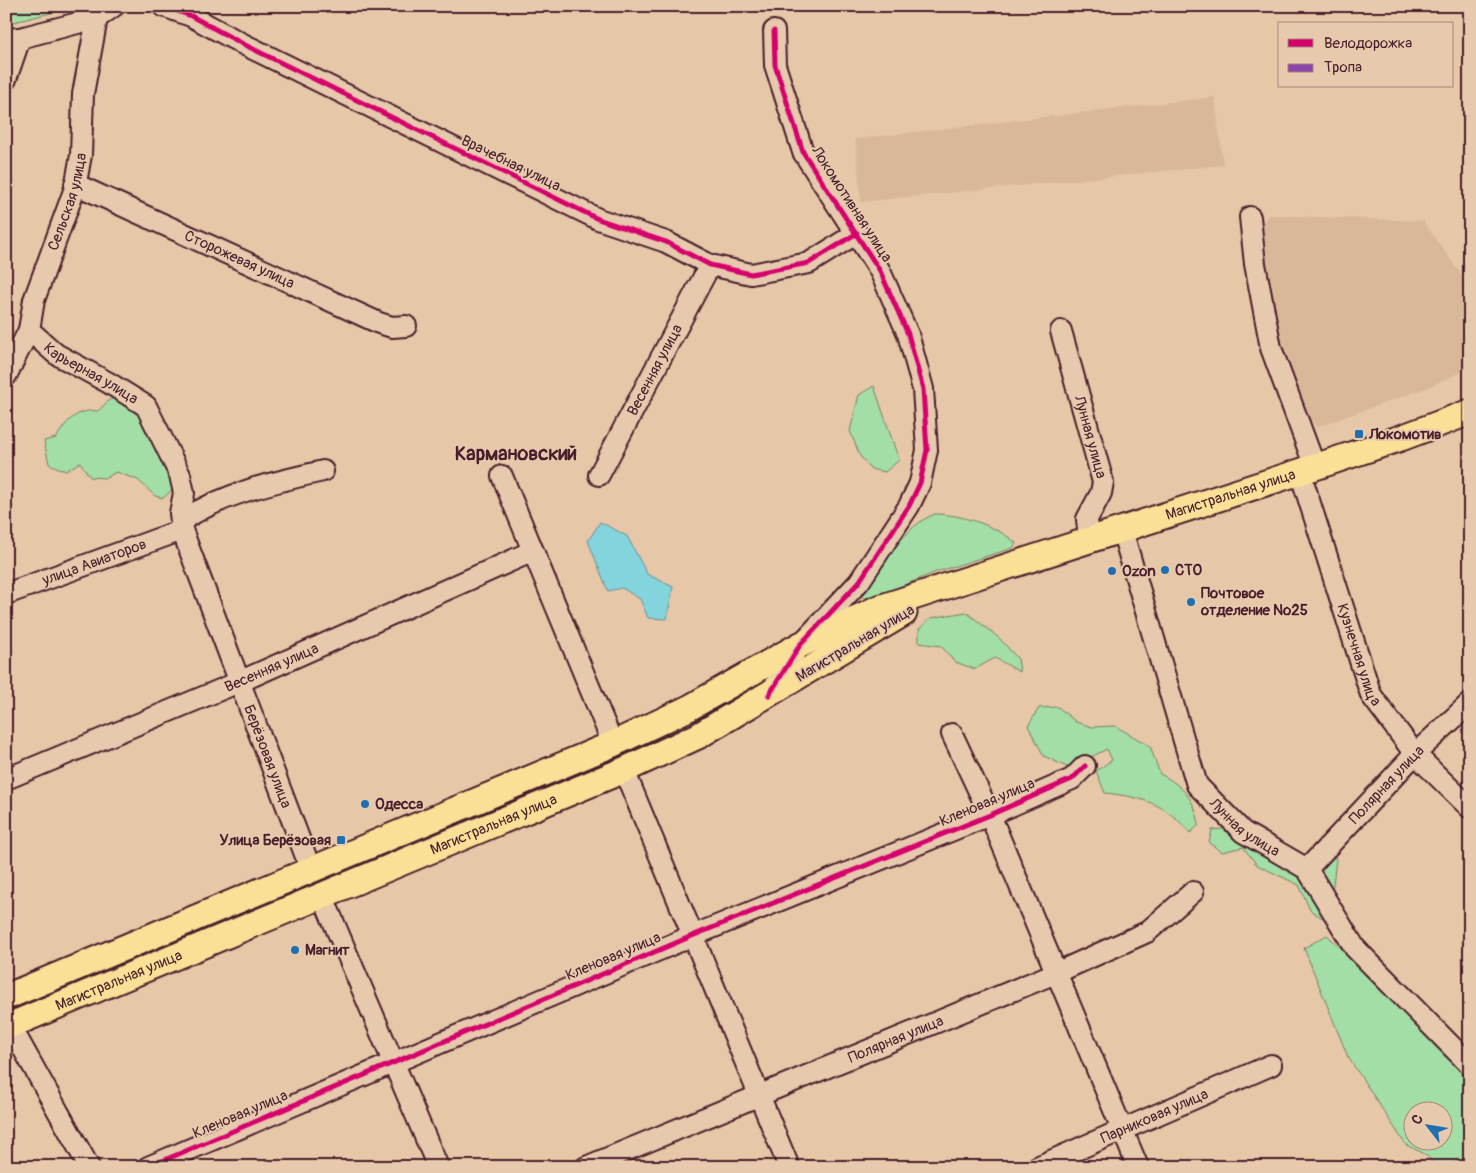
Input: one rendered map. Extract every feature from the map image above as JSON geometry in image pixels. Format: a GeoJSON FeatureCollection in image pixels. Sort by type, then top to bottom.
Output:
{"type":"FeatureCollection","features":[{"type":"Feature","properties":{"kind":"main road","name":"Магистральная улица"},"geometry":{"type":"LineString","coordinates":[[8,1006],[311,870],[613,744],[689,708],[800,645],[876,609],[1401,438],[1470,412]]}},
{"type":"Feature","properties":{"kind":"main road","name":"Магистральная улица"},"geometry":{"type":"LineString","coordinates":[[8,1006],[322,895],[624,770],[698,736],[769,695],[880,626],[961,581]]}},
{"type":"Feature","properties":{"kind":"main road"},"geometry":{"type":"LineString","coordinates":[[613,744],[624,770]]}},
{"type":"Feature","properties":{"kind":"main road"},"geometry":{"type":"LineString","coordinates":[[311,870],[322,895]]}},
{"type":"Feature","properties":{"kind":"street"},"geometry":{"type":"LineString","coordinates":[[6,79],[13,39],[97,18],[114,6]]}},
{"type":"Feature","properties":{"kind":"street","name":"Врачебная улица"},"geometry":{"type":"LineString","coordinates":[[164,6],[191,16],[241,43],[598,219],[666,242],[710,265],[751,274],[809,262],[857,233]]}},
{"type":"Feature","properties":{"kind":"street","name":"Сельская улица"},"geometry":{"type":"LineString","coordinates":[[6,376],[29,330],[34,300],[76,184],[81,155],[83,94],[97,18]]}},
{"type":"Feature","properties":{"kind":"street","name":"Локомотивная улица"},"geometry":{"type":"LineString","coordinates":[[769,695],[800,645],[859,582],[909,506],[920,483],[927,450],[923,389],[908,334],[880,270],[802,152],[775,65],[774,31]]}},
{"type":"Feature","properties":{"kind":"street","name":"Сторожевая улица"},"geometry":{"type":"LineString","coordinates":[[76,184],[379,323],[392,327],[406,326]]}},
{"type":"Feature","properties":{"kind":"street","name":"Кузнечная улица"},"geometry":{"type":"LineString","coordinates":[[1250,217],[1255,264],[1271,348],[1371,695],[1416,754],[1470,808]]}},
{"type":"Feature","properties":{"kind":"street","name":"Весенняя улица"},"geometry":{"type":"LineString","coordinates":[[599,476],[710,265]]}},
{"type":"Feature","properties":{"kind":"street","name":"Карьерная улица"},"geometry":{"type":"LineString","coordinates":[[29,330],[56,354],[110,383],[146,406],[173,460],[184,493],[181,526]]}},
{"type":"Feature","properties":{"kind":"street","name":"Лунная улица"},"geometry":{"type":"LineString","coordinates":[[1061,331],[1103,482],[1100,493],[1087,519],[1089,540]]}},
{"type":"Feature","properties":{"kind":"street","name":"улица Авиаторов"},"geometry":{"type":"LineString","coordinates":[[6,594],[181,526],[211,503],[272,482],[323,470]]}},
{"type":"Feature","properties":{"kind":"street"},"geometry":{"type":"LineString","coordinates":[[502,476],[613,744]]}},
{"type":"Feature","properties":{"kind":"street","name":"Берёзовая улица"},"geometry":{"type":"LineString","coordinates":[[181,526],[311,870]]}},
{"type":"Feature","properties":{"kind":"street","name":"Лунная улица"},"geometry":{"type":"LineString","coordinates":[[1122,530],[1197,785],[1243,832],[1307,869],[1355,948],[1470,1064]]}},
{"type":"Feature","properties":{"kind":"street","name":"Весенняя улица"},"geometry":{"type":"LineString","coordinates":[[6,779],[239,682],[533,551]]}},
{"type":"Feature","properties":{"kind":"street","name":"Полярная улица"},"geometry":{"type":"LineString","coordinates":[[1307,869],[1416,754],[1470,703]]}},
{"type":"Feature","properties":{"kind":"street"},"geometry":{"type":"LineString","coordinates":[[952,734],[990,815],[1058,972],[1138,1167]]}},
{"type":"Feature","properties":{"kind":"street","name":"Кленовая улица"},"geometry":{"type":"LineString","coordinates":[[148,1167],[692,936],[990,815],[1072,778],[1086,766]]}},
{"type":"Feature","properties":{"kind":"street"},"geometry":{"type":"LineString","coordinates":[[624,770],[789,1167]]}},
{"type":"Feature","properties":{"kind":"street","name":"Полярная улица"},"geometry":{"type":"LineString","coordinates":[[586,1167],[1058,972],[1147,932],[1193,892]]}},
{"type":"Feature","properties":{"kind":"street"},"geometry":{"type":"LineString","coordinates":[[322,895],[438,1167]]}},
{"type":"Feature","properties":{"kind":"street"},"geometry":{"type":"LineString","coordinates":[[8,1006],[89,1167]]}},
{"type":"Feature","properties":{"kind":"street","name":"Парниковая улица"},"geometry":{"type":"LineString","coordinates":[[1037,1167],[1124,1131],[1271,1065]]}},
{"type":"Feature","properties":{"kind":"shaded area"},"geometry":{"type":"Polygon","coordinates":[[[1215,97],[1223,165],[861,202],[855,139],[1215,97]]]}},
{"type":"Feature","properties":{"kind":"shaded area"},"geometry":{"type":"Polygon","coordinates":[[[1269,215],[1423,221],[1470,287],[1470,368],[1424,389],[1317,427],[1304,414],[1278,339],[1258,227],[1269,215]]]}},
{"type":"Feature","properties":{"kind":"green space"},"geometry":{"type":"Polygon","coordinates":[[[6,6],[54,6],[55,12],[6,24],[6,6]]]}},
{"type":"Feature","properties":{"kind":"green space"},"geometry":{"type":"Polygon","coordinates":[[[874,386],[899,460],[885,472],[871,469],[860,456],[850,431],[859,395],[874,386]]]}},
{"type":"Feature","properties":{"kind":"green space"},"geometry":{"type":"Polygon","coordinates":[[[110,399],[128,400],[142,411],[172,475],[172,490],[163,498],[155,496],[138,480],[116,472],[106,478],[90,477],[80,462],[66,471],[49,464],[44,441],[56,438],[73,417],[84,412],[98,411],[110,399]]]}},
{"type":"Feature","properties":{"kind":"green space"},"geometry":{"type":"Polygon","coordinates":[[[935,514],[956,516],[978,522],[999,531],[1016,543],[1013,548],[936,572],[867,600],[863,596],[866,588],[896,546],[914,527],[924,519],[935,514]]]}},
{"type":"Feature","properties":{"kind":"green space"},"geometry":{"type":"Polygon","coordinates":[[[966,612],[999,638],[1018,659],[1020,672],[995,658],[975,669],[955,662],[941,646],[919,643],[919,629],[931,618],[966,612]]]}},
{"type":"Feature","properties":{"kind":"green space"},"geometry":{"type":"Polygon","coordinates":[[[766,674],[740,699],[724,709],[638,753],[633,748],[766,674]]]}},
{"type":"Feature","properties":{"kind":"green space"},"geometry":{"type":"Polygon","coordinates":[[[1058,707],[1076,722],[1092,727],[1115,726],[1150,746],[1160,774],[1175,783],[1187,794],[1199,825],[1190,833],[1172,815],[1153,804],[1131,797],[1105,793],[1096,771],[1112,760],[1107,749],[1069,768],[1044,756],[1028,726],[1039,708],[1058,707]]]}},
{"type":"Feature","properties":{"kind":"green space"},"geometry":{"type":"Polygon","coordinates":[[[607,759],[614,761],[331,882],[325,879],[331,874],[607,759]]]}},
{"type":"Feature","properties":{"kind":"green space"},"geometry":{"type":"Polygon","coordinates":[[[1231,828],[1308,860],[1328,852],[1336,858],[1329,922],[1310,910],[1299,885],[1257,865],[1243,847],[1222,852],[1209,843],[1212,830],[1231,828]]]}},
{"type":"Feature","properties":{"kind":"green space"},"geometry":{"type":"Polygon","coordinates":[[[295,889],[299,892],[27,1009],[18,1006],[24,999],[295,889]]]}},
{"type":"Feature","properties":{"kind":"green space"},"geometry":{"type":"Polygon","coordinates":[[[1327,935],[1470,1069],[1470,1167],[1438,1167],[1425,1154],[1417,1150],[1454,1150],[1454,1100],[1404,1100],[1404,1142],[1348,1057],[1304,948],[1327,935]]]}},
{"type":"Feature","properties":{"kind":"water"},"geometry":{"type":"Polygon","coordinates":[[[600,522],[627,536],[647,574],[673,587],[667,619],[648,618],[640,599],[622,588],[608,591],[588,541],[600,522]]]}},
{"type":"Feature","properties":{"kind":"marked path"},"geometry":{"type":"LineString","coordinates":[[1452,1165],[1470,1159]]}},
{"type":"Feature","properties":{"kind":"cycle path"},"geometry":{"type":"LineString","coordinates":[[163,6],[191,16],[241,43],[598,219],[666,242],[710,265],[751,274],[809,263],[857,233]]}},
{"type":"Feature","properties":{"kind":"cycle path"},"geometry":{"type":"LineString","coordinates":[[769,695],[800,645],[859,582],[909,506],[920,483],[927,450],[923,389],[908,334],[880,271],[803,152],[775,65],[774,31]]}},
{"type":"Feature","properties":{"kind":"cycle path"},"geometry":{"type":"LineString","coordinates":[[148,1167],[692,936],[990,815],[1072,779],[1085,766]]}},
{"type":"Feature","properties":{"kind":"place","name":"Локомотив"},"geometry":{"type":"Point","coordinates":[1359,434]}},
{"type":"Feature","properties":{"kind":"place","name":"СТО"},"geometry":{"type":"Point","coordinates":[1165,570]}},
{"type":"Feature","properties":{"kind":"place","name":"Ozon"},"geometry":{"type":"Point","coordinates":[1112,571]}},
{"type":"Feature","properties":{"kind":"place","name":"Почтовое отделение №25"},"geometry":{"type":"Point","coordinates":[1191,602]}},
{"type":"Feature","properties":{"kind":"place","name":"Одесса"},"geometry":{"type":"Point","coordinates":[365,804]}},
{"type":"Feature","properties":{"kind":"place","name":"Улица Берёзовая"},"geometry":{"type":"Point","coordinates":[341,840]}},
{"type":"Feature","properties":{"kind":"place","name":"Магнит"},"geometry":{"type":"Point","coordinates":[295,950]}},
{"type":"Feature","properties":{"kind":"district","name":"Кармановский"},"geometry":{"type":"Point","coordinates":[516,453]}}]}
